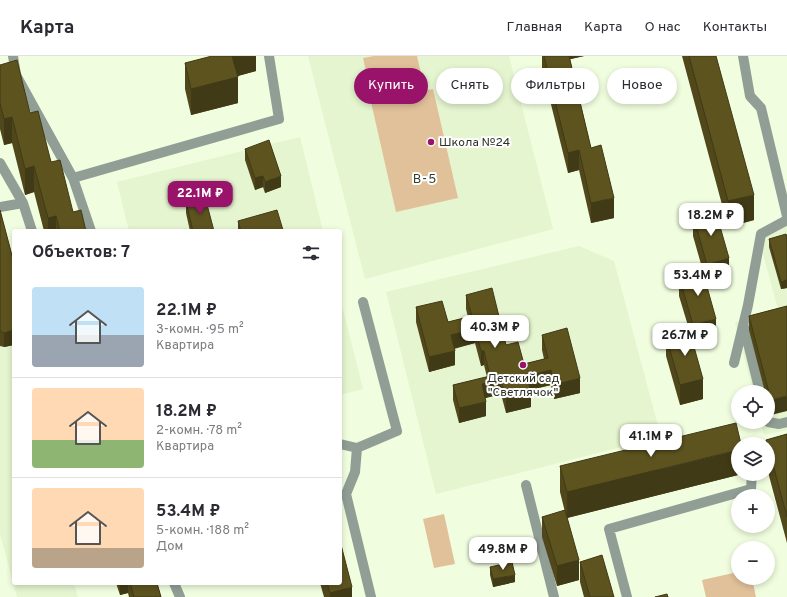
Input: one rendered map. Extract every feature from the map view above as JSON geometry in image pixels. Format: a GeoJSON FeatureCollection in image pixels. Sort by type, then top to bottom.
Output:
{"type":"FeatureCollection","features":[{"type":"Feature","properties":{"kind":"lane"},"geometry":{"type":"LineString","coordinates":[[13,56],[16,75],[73,178],[90,229]]}},
{"type":"Feature","properties":{"kind":"lane"},"geometry":{"type":"LineString","coordinates":[[73,178],[279,119],[269,56]]}},
{"type":"Feature","properties":{"kind":"lane"},"geometry":{"type":"LineString","coordinates":[[743,56],[750,96],[762,108],[787,216]]}},
{"type":"Feature","properties":{"kind":"lane"},"geometry":{"type":"LineString","coordinates":[[0,163],[23,203],[31,229]]}},
{"type":"Feature","properties":{"kind":"lane"},"geometry":{"type":"LineString","coordinates":[[0,207],[23,203]]}},
{"type":"Feature","properties":{"kind":"lane"},"geometry":{"type":"LineString","coordinates":[[734,363],[747,325],[761,234],[787,220]]}},
{"type":"Feature","properties":{"kind":"lane"},"geometry":{"type":"LineString","coordinates":[[342,444],[356,448],[397,431],[363,302]]}},
{"type":"Feature","properties":{"kind":"lane"},"geometry":{"type":"LineString","coordinates":[[747,325],[759,385]]}},
{"type":"Feature","properties":{"kind":"lane"},"geometry":{"type":"LineString","coordinates":[[775,423],[787,422]]}},
{"type":"Feature","properties":{"kind":"lane"},"geometry":{"type":"LineString","coordinates":[[356,448],[355,472],[346,494],[371,597]]}},
{"type":"Feature","properties":{"kind":"lane"},"geometry":{"type":"LineString","coordinates":[[627,597],[609,529],[751,489],[752,481]]}},
{"type":"Feature","properties":{"kind":"lane"},"geometry":{"type":"LineString","coordinates":[[526,485],[554,597]]}},
{"type":"Feature","properties":{"kind":"lane"},"geometry":{"type":"LineString","coordinates":[[175,585],[180,597]]}},
{"type":"Feature","properties":{"kind":"shaded area","name":"Школа №24"},"geometry":{"type":"Polygon","coordinates":[[[308,56],[509,56],[512,68],[511,104],[521,104],[553,229],[365,279],[308,56]]]}},
{"type":"Feature","properties":{"kind":"shaded area"},"geometry":{"type":"Polygon","coordinates":[[[374,56],[417,56],[420,68],[365,68],[363,58],[374,56]]]}},
{"type":"Feature","properties":{"kind":"shaded area"},"geometry":{"type":"Polygon","coordinates":[[[433,89],[458,198],[396,212],[371,104],[428,104],[428,90],[433,89]]]}},
{"type":"Feature","properties":{"kind":"shaded area"},"geometry":{"type":"Polygon","coordinates":[[[300,137],[323,229],[129,229],[117,182],[300,137]]]}},
{"type":"Feature","properties":{"kind":"shaded area"},"geometry":{"type":"Polygon","coordinates":[[[787,224],[787,430],[764,435],[763,429],[775,429],[775,385],[751,385],[735,322],[778,309],[757,232],[787,224]]]}},
{"type":"Feature","properties":{"kind":"shaded area","name":"Детский сад \"Светлячок\""},"geometry":{"type":"Polygon","coordinates":[[[579,246],[614,261],[661,437],[436,494],[386,292],[579,246]]]}},
{"type":"Feature","properties":{"kind":"shaded area"},"geometry":{"type":"Polygon","coordinates":[[[0,250],[12,330],[12,578],[0,534],[0,250]]]}},
{"type":"Feature","properties":{"kind":"shaded area"},"geometry":{"type":"Polygon","coordinates":[[[342,306],[363,389],[342,394],[342,306]]]}},
{"type":"Feature","properties":{"kind":"shaded area"},"geometry":{"type":"Polygon","coordinates":[[[444,514],[455,564],[434,568],[423,519],[444,514]]]}},
{"type":"Feature","properties":{"kind":"shaded area"},"geometry":{"type":"Polygon","coordinates":[[[731,574],[731,585],[753,585],[756,597],[706,597],[702,580],[731,574]]]}},
{"type":"Feature","properties":{"kind":"shaded area"},"geometry":{"type":"Polygon","coordinates":[[[14,585],[75,585],[78,597],[17,597],[14,585]]]}},
{"type":"Feature","properties":{"kind":"building"},"geometry":{"type":"Polygon","coordinates":[[[212,56],[232,56],[238,77],[191,89],[185,63],[212,56]]]}},
{"type":"Feature","properties":{"kind":"building"},"geometry":{"type":"Polygon","coordinates":[[[544,56],[569,56],[572,68],[547,68],[544,56]]]}},
{"type":"Feature","properties":{"kind":"building"},"geometry":{"type":"Polygon","coordinates":[[[689,56],[716,56],[754,195],[728,201],[689,56]]]}},
{"type":"Feature","properties":{"kind":"building"},"geometry":{"type":"Polygon","coordinates":[[[17,60],[30,113],[38,111],[51,162],[60,160],[73,212],[81,210],[86,229],[59,229],[56,216],[48,218],[34,166],[25,169],[12,117],[4,119],[0,103],[0,65],[17,60]]]}},
{"type":"Feature","properties":{"kind":"building"},"geometry":{"type":"Polygon","coordinates":[[[556,104],[580,104],[591,148],[601,145],[614,198],[591,203],[579,150],[568,153],[556,104]]]}},
{"type":"Feature","properties":{"kind":"building"},"geometry":{"type":"Polygon","coordinates":[[[269,140],[281,176],[265,182],[263,176],[255,178],[245,149],[269,140]]]}},
{"type":"Feature","properties":{"kind":"building"},"geometry":{"type":"Polygon","coordinates":[[[205,197],[213,229],[193,229],[186,202],[205,197]]]}},
{"type":"Feature","properties":{"kind":"building"},"geometry":{"type":"Polygon","coordinates":[[[715,209],[729,258],[707,265],[693,215],[715,209]]]}},
{"type":"Feature","properties":{"kind":"building"},"geometry":{"type":"Polygon","coordinates":[[[0,210],[12,255],[12,331],[4,333],[0,331],[0,210]]]}},
{"type":"Feature","properties":{"kind":"building"},"geometry":{"type":"Polygon","coordinates":[[[277,210],[283,229],[240,229],[238,221],[277,210]]]}},
{"type":"Feature","properties":{"kind":"building"},"geometry":{"type":"Polygon","coordinates":[[[786,234],[787,280],[781,282],[769,239],[786,234]]]}},
{"type":"Feature","properties":{"kind":"building"},"geometry":{"type":"Polygon","coordinates":[[[702,269],[716,319],[693,325],[679,276],[702,269]]]}},
{"type":"Feature","properties":{"kind":"building"},"geometry":{"type":"Polygon","coordinates":[[[492,288],[506,345],[518,342],[524,364],[548,358],[542,335],[567,328],[580,378],[554,385],[551,370],[527,376],[531,393],[506,399],[501,380],[482,384],[486,402],[459,408],[453,385],[490,376],[484,351],[481,351],[475,329],[451,335],[455,351],[429,357],[416,307],[442,301],[448,322],[472,316],[466,295],[492,288]]]}},
{"type":"Feature","properties":{"kind":"building"},"geometry":{"type":"Polygon","coordinates":[[[787,306],[787,396],[775,399],[775,385],[767,385],[749,316],[787,306]]]}},
{"type":"Feature","properties":{"kind":"building"},"geometry":{"type":"Polygon","coordinates":[[[689,329],[703,379],[680,385],[666,336],[689,329]]]}},
{"type":"Feature","properties":{"kind":"building"},"geometry":{"type":"Polygon","coordinates":[[[731,424],[731,429],[737,429],[739,437],[731,437],[731,452],[567,492],[560,466],[731,424]]]}},
{"type":"Feature","properties":{"kind":"building"},"geometry":{"type":"Polygon","coordinates":[[[787,434],[787,517],[775,472],[775,437],[787,434]]]}},
{"type":"Feature","properties":{"kind":"building"},"geometry":{"type":"Polygon","coordinates":[[[565,510],[579,560],[557,566],[542,517],[565,510]]]}},
{"type":"Feature","properties":{"kind":"building"},"geometry":{"type":"Polygon","coordinates":[[[342,549],[352,587],[330,593],[328,585],[342,585],[342,549]]]}},
{"type":"Feature","properties":{"kind":"building"},"geometry":{"type":"Polygon","coordinates":[[[602,555],[614,597],[590,597],[580,562],[602,555]]]}},
{"type":"Feature","properties":{"kind":"building"},"geometry":{"type":"Polygon","coordinates":[[[512,562],[515,575],[493,579],[490,567],[512,562]]]}},
{"type":"Feature","properties":{"kind":"building"},"geometry":{"type":"Polygon","coordinates":[[[131,585],[158,585],[161,597],[134,597],[131,585]]]}},
{"type":"Feature","properties":{"kind":"building"},"geometry":{"type":"Polygon","coordinates":[[[667,594],[668,597],[655,597],[667,594]]]}},
{"type":"Feature","properties":{"kind":"place","name":"Школа №24"},"geometry":{"type":"Point","coordinates":[431,142]}},
{"type":"Feature","properties":{"kind":"place","name":"Детский сад \"Светлячок\""},"geometry":{"type":"Point","coordinates":[523,365]}},
{"type":"Feature","properties":{"kind":"district","name":"В-5"},"geometry":{"type":"Point","coordinates":[425,178]}}]}
